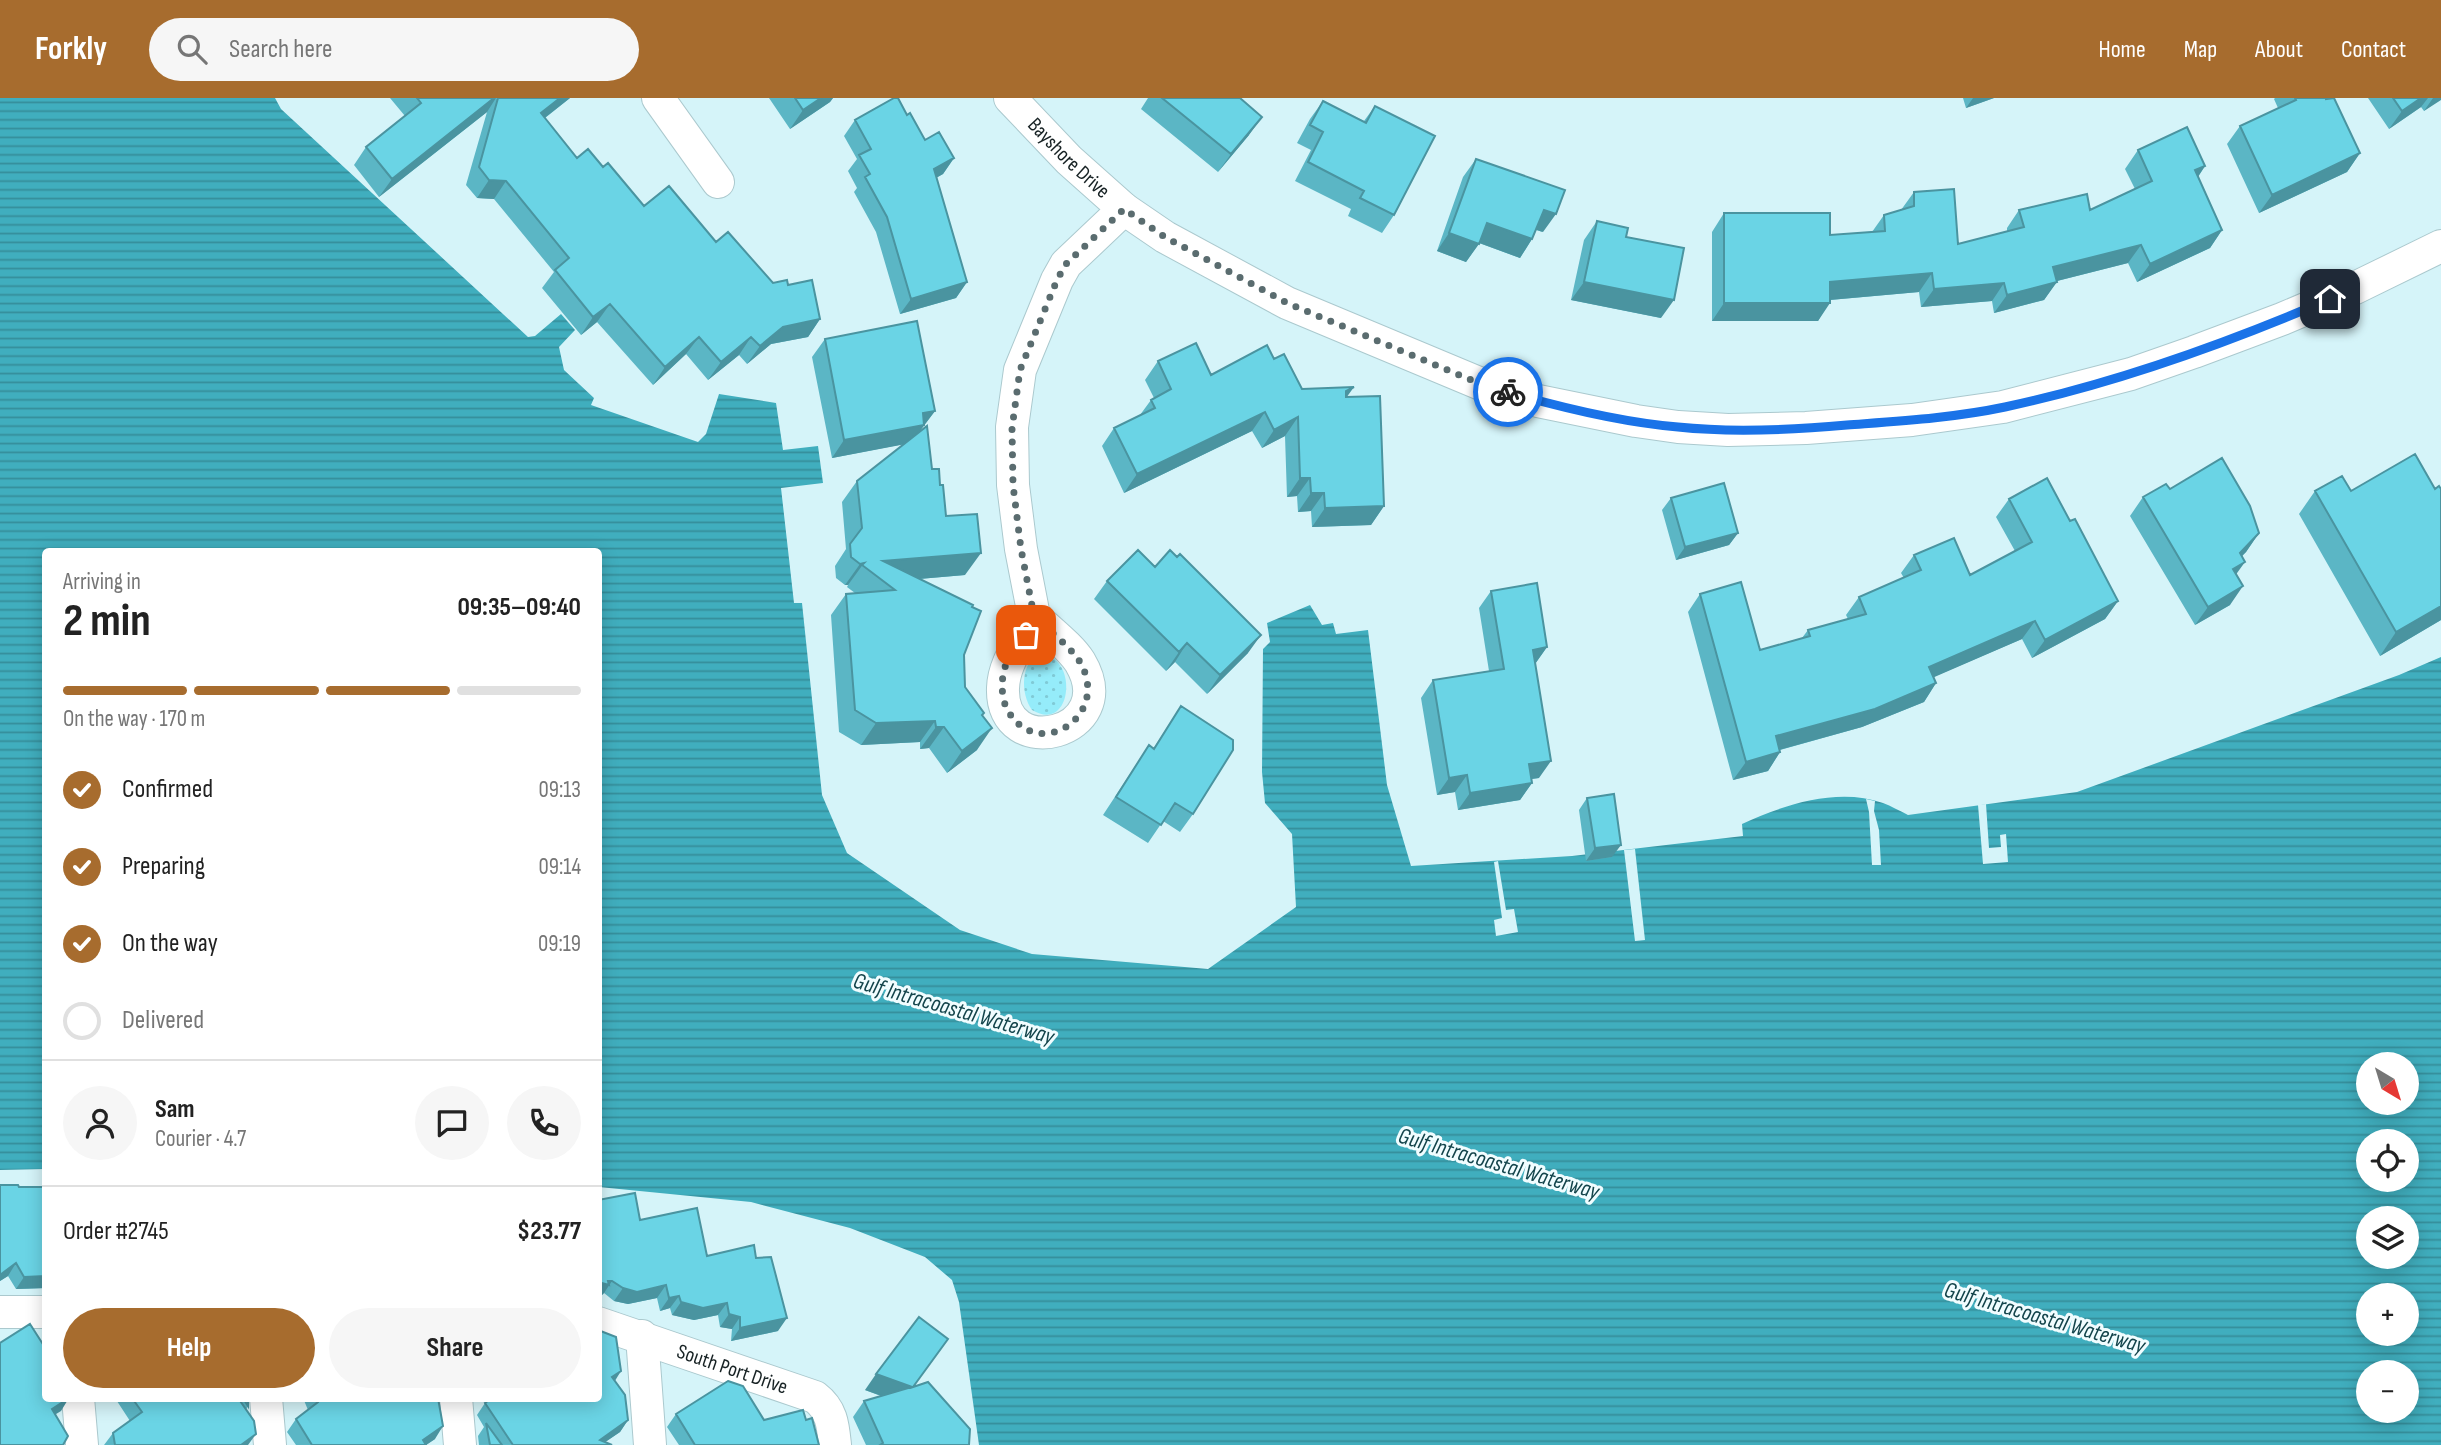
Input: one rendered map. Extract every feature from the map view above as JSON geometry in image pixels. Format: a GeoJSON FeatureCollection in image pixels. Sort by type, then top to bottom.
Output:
{"type":"FeatureCollection","features":[{"type":"Feature","properties":{"kind":"street"},"geometry":{"type":"LineString","coordinates":[[658,98],[718,182]]}},
{"type":"Feature","properties":{"kind":"street","name":"Bayshore Drive"},"geometry":{"type":"LineString","coordinates":[[1010,98],[1069,160],[1124,209],[1165,237],[1287,303],[1481,384],[1538,401],[1678,427],[1728,430],[1806,428],[1912,420],[2003,407],[2132,374],[2282,319],[2396,270],[2441,246]]}},
{"type":"Feature","properties":{"kind":"street"},"geometry":{"type":"LineString","coordinates":[[1034,616],[1021,549],[1013,485],[1012,428],[1020,370],[1066,264],[1124,209]]}},
{"type":"Feature","properties":{"kind":"street"},"geometry":{"type":"LineString","coordinates":[[0,1312],[42,1312]]}},
{"type":"Feature","properties":{"kind":"street","name":"South Port Drive"},"geometry":{"type":"LineString","coordinates":[[602,1324],[815,1397],[830,1413],[835,1445]]}},
{"type":"Feature","properties":{"kind":"street"},"geometry":{"type":"LineString","coordinates":[[642,1336],[650,1445]]}},
{"type":"Feature","properties":{"kind":"street"},"geometry":{"type":"LineString","coordinates":[[78,1402],[82,1445]]}},
{"type":"Feature","properties":{"kind":"street"},"geometry":{"type":"LineString","coordinates":[[266,1402],[270,1445]]}},
{"type":"Feature","properties":{"kind":"street"},"geometry":{"type":"LineString","coordinates":[[456,1402],[460,1445]]}},
{"type":"Feature","properties":{"kind":"shaded area"},"geometry":{"type":"Polygon","coordinates":[[[1042,654],[1054,659],[1062,668],[1066,680],[1062,704],[1056,712],[1045,715],[1032,710],[1024,687],[1029,663],[1042,654]]]}},
{"type":"Feature","properties":{"kind":"water","name":"Gulf Intracoastal Waterway"},"geometry":{"type":"Polygon","coordinates":[[[0,98],[275,98],[281,109],[528,337],[535,336],[561,314],[575,330],[559,347],[564,370],[594,398],[591,405],[698,442],[706,434],[719,394],[776,403],[783,450],[818,446],[823,483],[781,488],[794,603],[802,603],[822,795],[847,853],[960,930],[1032,954],[1208,969],[1296,907],[1292,834],[1265,803],[1262,772],[1263,649],[1270,642],[1267,623],[1310,605],[1322,625],[1333,623],[1336,634],[1368,630],[1387,785],[1411,866],[1572,856],[1743,836],[1742,824],[1775,810],[1829,798],[1865,799],[1883,803],[1908,815],[2077,792],[2399,675],[2441,657],[2441,1445],[979,1445],[959,1302],[952,1280],[925,1257],[850,1228],[751,1202],[602,1187],[602,548],[42,548],[42,1169],[0,1170],[0,98]]]}},
{"type":"Feature","properties":{"kind":"pier"},"geometry":{"type":"Polygon","coordinates":[[[1866,799],[1875,801],[1881,865],[1872,865],[1866,799]]]}},
{"type":"Feature","properties":{"kind":"pier"},"geometry":{"type":"Polygon","coordinates":[[[1986,804],[1989,848],[2001,847],[2000,835],[2006,834],[2008,862],[1983,864],[1978,805],[1986,804]]]}},
{"type":"Feature","properties":{"kind":"pier"},"geometry":{"type":"Polygon","coordinates":[[[1635,849],[1645,940],[1635,941],[1624,850],[1635,849]]]}},
{"type":"Feature","properties":{"kind":"pier"},"geometry":{"type":"Polygon","coordinates":[[[1498,861],[1506,910],[1514,909],[1518,932],[1496,936],[1494,920],[1502,918],[1494,862],[1498,861]]]}},
{"type":"Feature","properties":{"kind":"building"},"geometry":{"type":"Polygon","coordinates":[[[417,98],[494,98],[392,179],[366,147],[421,103],[417,98]]]}},
{"type":"Feature","properties":{"kind":"building"},"geometry":{"type":"Polygon","coordinates":[[[498,98],[560,98],[541,113],[577,158],[588,149],[603,167],[608,163],[644,206],[669,186],[716,242],[728,232],[773,283],[787,280],[788,285],[812,280],[820,319],[783,327],[760,346],[751,337],[721,362],[699,337],[665,367],[610,304],[593,317],[555,270],[569,258],[506,181],[489,180],[479,167],[498,98]]]}},
{"type":"Feature","properties":{"kind":"building"},"geometry":{"type":"Polygon","coordinates":[[[795,98],[821,98],[803,110],[795,98]]]}},
{"type":"Feature","properties":{"kind":"building"},"geometry":{"type":"Polygon","coordinates":[[[898,98],[907,115],[910,113],[925,140],[939,132],[954,158],[934,169],[967,282],[911,299],[887,217],[865,177],[870,174],[859,155],[871,149],[855,120],[898,98]]]}},
{"type":"Feature","properties":{"kind":"building"},"geometry":{"type":"Polygon","coordinates":[[[1162,98],[1240,98],[1262,117],[1231,154],[1162,98]]]}},
{"type":"Feature","properties":{"kind":"building"},"geometry":{"type":"Polygon","coordinates":[[[2295,98],[2334,98],[2360,153],[2272,195],[2240,126],[2296,100],[2295,98]]]}},
{"type":"Feature","properties":{"kind":"building"},"geometry":{"type":"Polygon","coordinates":[[[2393,98],[2421,98],[2402,111],[2393,98]]]}},
{"type":"Feature","properties":{"kind":"building"},"geometry":{"type":"Polygon","coordinates":[[[1323,101],[1366,123],[1375,106],[1435,136],[1394,215],[1360,198],[1364,191],[1308,162],[1323,132],[1310,125],[1323,101]]]}},
{"type":"Feature","properties":{"kind":"building"},"geometry":{"type":"Polygon","coordinates":[[[2187,127],[2205,166],[2195,170],[2222,230],[2150,264],[2141,245],[2053,267],[2057,282],[2007,295],[2004,283],[1934,289],[1932,273],[1830,282],[1830,303],[1724,303],[1724,213],[1830,213],[1830,235],[1885,231],[1884,215],[1914,206],[1914,192],[1954,189],[1958,244],[2024,227],[2019,210],[2087,194],[2090,210],[2152,181],[2138,150],[2187,127]]]}},
{"type":"Feature","properties":{"kind":"building"},"geometry":{"type":"Polygon","coordinates":[[[1476,159],[1565,190],[1556,214],[1544,210],[1532,239],[1487,223],[1479,244],[1449,233],[1476,159]]]}},
{"type":"Feature","properties":{"kind":"building"},"geometry":{"type":"Polygon","coordinates":[[[1597,221],[1628,228],[1626,237],[1684,248],[1674,300],[1584,282],[1597,221]]]}},
{"type":"Feature","properties":{"kind":"building"},"geometry":{"type":"Polygon","coordinates":[[[917,321],[935,411],[923,413],[924,425],[844,440],[825,339],[917,321]]]}},
{"type":"Feature","properties":{"kind":"building"},"geometry":{"type":"Polygon","coordinates":[[[1196,343],[1211,375],[1267,345],[1274,359],[1284,354],[1302,389],[1354,387],[1346,391],[1346,397],[1380,396],[1384,506],[1325,508],[1324,493],[1311,493],[1310,478],[1300,478],[1298,417],[1274,430],[1265,412],[1137,474],[1114,428],[1155,408],[1151,400],[1171,389],[1158,361],[1196,343]]]}},
{"type":"Feature","properties":{"kind":"building"},"geometry":{"type":"Polygon","coordinates":[[[927,426],[932,469],[939,469],[946,516],[977,514],[981,553],[883,561],[981,611],[964,655],[965,687],[992,728],[962,751],[944,727],[936,727],[935,721],[876,723],[855,710],[846,594],[895,590],[862,565],[864,563],[860,564],[851,557],[850,544],[862,528],[857,481],[927,426]]]}},
{"type":"Feature","properties":{"kind":"building"},"geometry":{"type":"Polygon","coordinates":[[[2415,454],[2435,489],[2439,486],[2441,489],[2441,606],[2396,632],[2315,491],[2342,476],[2351,491],[2415,454]]]}},
{"type":"Feature","properties":{"kind":"building"},"geometry":{"type":"Polygon","coordinates":[[[2222,458],[2250,506],[2259,533],[2240,553],[2245,562],[2233,569],[2243,586],[2208,607],[2143,497],[2166,484],[2170,489],[2222,458]]]}},
{"type":"Feature","properties":{"kind":"building"},"geometry":{"type":"Polygon","coordinates":[[[2047,478],[2070,521],[2075,519],[2118,601],[2045,640],[2035,621],[1929,667],[1936,683],[1875,709],[1776,736],[1780,752],[1746,762],[1700,594],[1741,582],[1760,650],[1810,636],[1808,630],[1866,614],[1859,597],[1921,570],[1914,555],[1954,538],[1970,575],[2032,542],[2009,499],[2047,478]]]}},
{"type":"Feature","properties":{"kind":"building"},"geometry":{"type":"Polygon","coordinates":[[[1724,483],[1738,533],[1685,547],[1671,498],[1724,483]]]}},
{"type":"Feature","properties":{"kind":"building"},"geometry":{"type":"Polygon","coordinates":[[[1138,550],[1155,567],[1170,550],[1177,557],[1180,554],[1261,635],[1220,675],[1187,643],[1179,652],[1107,581],[1138,550]]]}},
{"type":"Feature","properties":{"kind":"building"},"geometry":{"type":"Polygon","coordinates":[[[1537,583],[1547,647],[1533,650],[1551,761],[1529,764],[1532,783],[1470,793],[1467,775],[1449,778],[1433,680],[1504,669],[1491,591],[1537,583]]]}},
{"type":"Feature","properties":{"kind":"building"},"geometry":{"type":"Polygon","coordinates":[[[1181,706],[1233,740],[1233,750],[1193,814],[1175,803],[1161,825],[1116,797],[1149,745],[1154,749],[1181,706]]]}},
{"type":"Feature","properties":{"kind":"building"},"geometry":{"type":"Polygon","coordinates":[[[1614,794],[1621,845],[1595,848],[1587,798],[1614,794]]]}},
{"type":"Feature","properties":{"kind":"building"},"geometry":{"type":"Polygon","coordinates":[[[0,1185],[42,1187],[42,1276],[24,1277],[16,1263],[0,1275],[0,1185]]]}},
{"type":"Feature","properties":{"kind":"building"},"geometry":{"type":"Polygon","coordinates":[[[635,1193],[640,1220],[697,1208],[707,1256],[754,1245],[756,1258],[771,1257],[787,1318],[740,1328],[740,1317],[729,1314],[727,1303],[703,1308],[681,1302],[679,1296],[669,1298],[666,1285],[637,1292],[612,1281],[608,1281],[609,1285],[602,1283],[602,1199],[635,1193]]]}},
{"type":"Feature","properties":{"kind":"building"},"geometry":{"type":"Polygon","coordinates":[[[919,1317],[948,1339],[913,1387],[928,1382],[970,1429],[969,1445],[880,1445],[883,1443],[864,1401],[912,1387],[876,1374],[919,1317]]]}},
{"type":"Feature","properties":{"kind":"building"},"geometry":{"type":"Polygon","coordinates":[[[30,1324],[42,1343],[42,1402],[63,1402],[52,1409],[68,1436],[63,1445],[0,1445],[0,1343],[30,1324]]]}},
{"type":"Feature","properties":{"kind":"building"},"geometry":{"type":"Polygon","coordinates":[[[602,1332],[616,1337],[621,1371],[612,1377],[625,1395],[628,1420],[600,1440],[612,1445],[513,1445],[485,1403],[602,1402],[602,1332]]]}},
{"type":"Feature","properties":{"kind":"building"},"geometry":{"type":"Polygon","coordinates":[[[728,1381],[743,1386],[764,1420],[803,1410],[806,1420],[812,1418],[819,1445],[695,1445],[676,1414],[728,1381]]]}},
{"type":"Feature","properties":{"kind":"building"},"geometry":{"type":"Polygon","coordinates":[[[135,1402],[241,1402],[254,1421],[256,1434],[241,1445],[115,1445],[113,1433],[142,1412],[135,1402]]]}},
{"type":"Feature","properties":{"kind":"building"},"geometry":{"type":"Polygon","coordinates":[[[318,1402],[439,1402],[443,1426],[423,1440],[426,1445],[312,1445],[296,1419],[318,1402]]]}},
{"type":"Feature","properties":{"kind":"building"},"geometry":{"type":"Polygon","coordinates":[[[486,1423],[502,1445],[490,1445],[486,1423]]]}},
{"type":"Feature","properties":{"kind":"way so far"},"geometry":{"type":"LineString","coordinates":[[1026,635],[1005,667],[1002,690],[1004,704],[1021,726],[1033,732],[1060,731],[1082,713],[1087,699],[1087,684],[1080,662],[1034,616],[1021,549],[1013,485],[1013,412],[1020,370],[1057,280],[1076,253],[1124,209],[1165,237],[1287,303],[1481,384],[1508,392]]}},
{"type":"Feature","properties":{"kind":"route"},"geometry":{"type":"LineString","coordinates":[[1508,392],[1596,414],[1678,427],[1762,430],[1912,420],[2003,407],[2132,374],[2330,299]]}}]}
